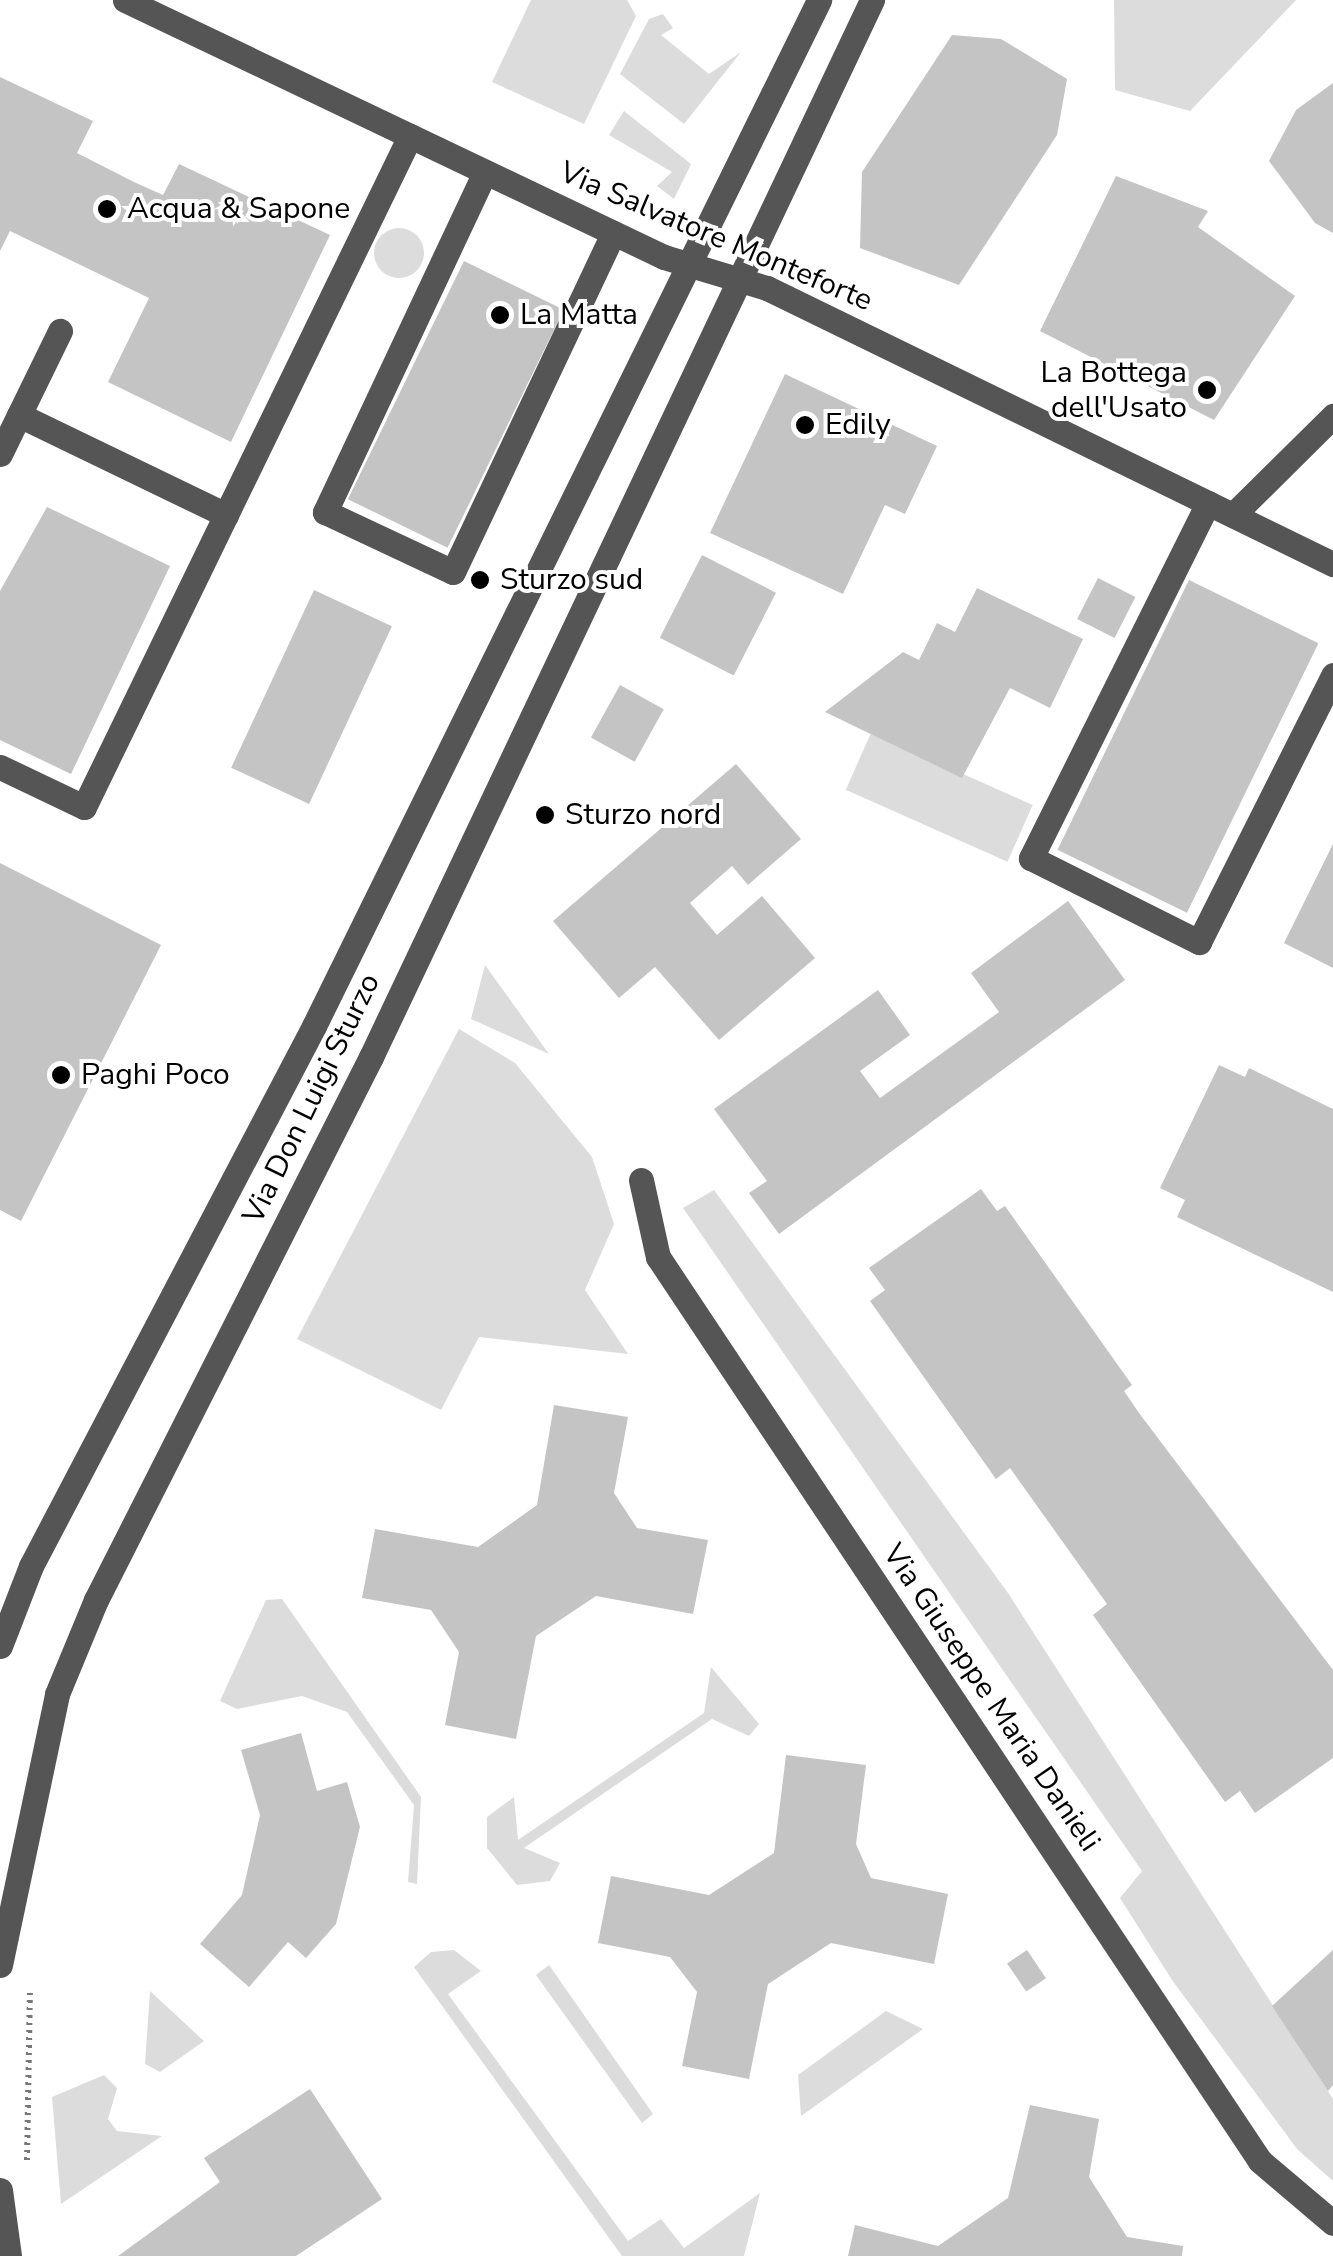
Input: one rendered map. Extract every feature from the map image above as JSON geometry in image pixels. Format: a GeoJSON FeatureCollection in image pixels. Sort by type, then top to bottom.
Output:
{"type":"FeatureCollection","features":[{"type":"Feature","properties":{"kind":"street","name":"Via Salvatore Monteforte"},"geometry":{"type":"LineString","coordinates":[[125,0],[613,233],[740,280],[1333,564]]}},
{"type":"Feature","properties":{"kind":"street","name":"Via Don Luigi Sturzo"},"geometry":{"type":"LineString","coordinates":[[0,1646],[31,1566],[314,1026],[819,0]]}},
{"type":"Feature","properties":{"kind":"street","name":"Via Don Luigi Sturzo"},"geometry":{"type":"LineString","coordinates":[[0,1965],[57,1694],[96,1600],[371,1057],[872,0]]}},
{"type":"Feature","properties":{"kind":"street"},"geometry":{"type":"LineString","coordinates":[[0,767],[84,807],[410,136]]}},
{"type":"Feature","properties":{"kind":"street"},"geometry":{"type":"LineString","coordinates":[[485,172],[324,512],[453,572],[613,233]]}},
{"type":"Feature","properties":{"kind":"street"},"geometry":{"type":"LineString","coordinates":[[0,454],[60,331]]}},
{"type":"Feature","properties":{"kind":"street"},"geometry":{"type":"LineString","coordinates":[[19,415],[226,515]]}},
{"type":"Feature","properties":{"kind":"street"},"geometry":{"type":"LineString","coordinates":[[1233,515],[1333,416]]}},
{"type":"Feature","properties":{"kind":"street"},"geometry":{"type":"LineString","coordinates":[[1208,503],[1031,858],[1199,942],[1333,675]]}},
{"type":"Feature","properties":{"kind":"street","name":"Via Giuseppe Maria Danieli"},"geometry":{"type":"LineString","coordinates":[[641,1180],[658,1257],[1260,2161],[1333,2224]]}},
{"type":"Feature","properties":{"kind":"street"},"geometry":{"type":"LineString","coordinates":[[0,2190],[9,2256]]}},
{"type":"Feature","properties":{"kind":"shaded area"},"geometry":{"type":"Polygon","coordinates":[[[531,0],[627,0],[636,16],[584,124],[492,82],[531,0]]]}},
{"type":"Feature","properties":{"kind":"shaded area"},"geometry":{"type":"Polygon","coordinates":[[[1114,0],[1296,0],[1190,111],[1115,90],[1114,0]]]}},
{"type":"Feature","properties":{"kind":"shaded area"},"geometry":{"type":"Polygon","coordinates":[[[663,14],[673,28],[661,35],[709,74],[741,52],[684,124],[620,74],[649,19],[663,14]]]}},
{"type":"Feature","properties":{"kind":"shaded area"},"geometry":{"type":"Polygon","coordinates":[[[624,111],[691,164],[674,199],[657,186],[672,172],[609,135],[624,111]]]}},
{"type":"Feature","properties":{"kind":"shaded area"},"geometry":{"type":"Polygon","coordinates":[[[399,228],[417,235],[424,253],[417,271],[399,278],[381,271],[374,253],[381,235],[399,228]]]}},
{"type":"Feature","properties":{"kind":"shaded area"},"geometry":{"type":"Polygon","coordinates":[[[871,733],[1033,805],[1007,862],[846,790],[871,733]]]}},
{"type":"Feature","properties":{"kind":"shaded area"},"geometry":{"type":"Polygon","coordinates":[[[485,965],[549,1054],[471,1019],[485,965]]]}},
{"type":"Feature","properties":{"kind":"shaded area"},"geometry":{"type":"Polygon","coordinates":[[[459,1029],[515,1063],[592,1157],[614,1224],[585,1290],[628,1354],[479,1337],[441,1410],[297,1339],[459,1029]]]}},
{"type":"Feature","properties":{"kind":"shaded area"},"geometry":{"type":"Polygon","coordinates":[[[714,1190],[1008,1593],[1333,2099],[1333,2181],[1297,2149],[1172,1980],[1120,1898],[1142,1871],[683,1208],[714,1190]]]}},
{"type":"Feature","properties":{"kind":"shaded area"},"geometry":{"type":"Polygon","coordinates":[[[282,1599],[421,1797],[417,1884],[408,1882],[414,1805],[347,1712],[302,1696],[237,1709],[220,1701],[266,1600],[282,1599]]]}},
{"type":"Feature","properties":{"kind":"shaded area"},"geometry":{"type":"Polygon","coordinates":[[[711,1667],[759,1724],[749,1736],[712,1719],[524,1848],[560,1863],[550,1881],[517,1885],[487,1848],[487,1817],[514,1797],[518,1840],[704,1713],[711,1667]]]}},
{"type":"Feature","properties":{"kind":"shaded area"},"geometry":{"type":"Polygon","coordinates":[[[454,1950],[481,1971],[448,1994],[628,2241],[661,2219],[684,2248],[760,2193],[744,2256],[622,2256],[414,1967],[431,1952],[454,1950]]]}},
{"type":"Feature","properties":{"kind":"shaded area"},"geometry":{"type":"Polygon","coordinates":[[[549,1965],[653,2114],[642,2123],[536,1975],[549,1965]]]}},
{"type":"Feature","properties":{"kind":"shaded area"},"geometry":{"type":"Polygon","coordinates":[[[150,1991],[204,2041],[160,2072],[145,2064],[150,1991]]]}},
{"type":"Feature","properties":{"kind":"shaded area"},"geometry":{"type":"Polygon","coordinates":[[[886,2011],[923,2029],[801,2116],[798,2075],[886,2011]]]}},
{"type":"Feature","properties":{"kind":"shaded area"},"geometry":{"type":"Polygon","coordinates":[[[104,2075],[117,2088],[108,2119],[117,2131],[162,2136],[61,2204],[52,2097],[104,2075]]]}},
{"type":"Feature","properties":{"kind":"building"},"geometry":{"type":"Polygon","coordinates":[[[952,35],[1001,39],[1067,79],[1057,135],[959,285],[860,248],[862,172],[952,35]]]}},
{"type":"Feature","properties":{"kind":"building"},"geometry":{"type":"Polygon","coordinates":[[[0,77],[93,121],[77,153],[134,182],[163,195],[179,164],[330,235],[231,442],[108,382],[149,298],[10,231],[0,251],[0,77]]]}},
{"type":"Feature","properties":{"kind":"building"},"geometry":{"type":"Polygon","coordinates":[[[1333,83],[1333,233],[1315,223],[1269,161],[1296,110],[1333,83]]]}},
{"type":"Feature","properties":{"kind":"building"},"geometry":{"type":"Polygon","coordinates":[[[1116,176],[1208,211],[1198,227],[1295,296],[1214,420],[1040,331],[1116,176]]]}},
{"type":"Feature","properties":{"kind":"building"},"geometry":{"type":"Polygon","coordinates":[[[464,261],[564,310],[448,548],[348,499],[464,261]]]}},
{"type":"Feature","properties":{"kind":"building"},"geometry":{"type":"Polygon","coordinates":[[[785,374],[937,446],[905,514],[885,505],[843,594],[710,533],[785,374]]]}},
{"type":"Feature","properties":{"kind":"building"},"geometry":{"type":"Polygon","coordinates":[[[47,507],[170,566],[71,774],[0,740],[0,591],[47,507]]]}},
{"type":"Feature","properties":{"kind":"building"},"geometry":{"type":"Polygon","coordinates":[[[702,555],[776,593],[734,676],[660,638],[702,555]]]}},
{"type":"Feature","properties":{"kind":"building"},"geometry":{"type":"Polygon","coordinates":[[[1098,578],[1135,597],[1115,638],[1077,619],[1098,578]]]}},
{"type":"Feature","properties":{"kind":"building"},"geometry":{"type":"Polygon","coordinates":[[[1189,580],[1318,643],[1187,913],[1057,850],[1189,580]]]}},
{"type":"Feature","properties":{"kind":"building"},"geometry":{"type":"Polygon","coordinates":[[[977,588],[1083,639],[1050,708],[1010,688],[962,778],[825,712],[903,652],[919,660],[937,623],[955,632],[977,588]]]}},
{"type":"Feature","properties":{"kind":"building"},"geometry":{"type":"Polygon","coordinates":[[[314,590],[392,626],[309,804],[231,768],[314,590]]]}},
{"type":"Feature","properties":{"kind":"building"},"geometry":{"type":"Polygon","coordinates":[[[620,685],[664,709],[635,762],[591,737],[620,685]]]}},
{"type":"Feature","properties":{"kind":"building"},"geometry":{"type":"Polygon","coordinates":[[[736,764],[801,839],[748,885],[732,866],[690,903],[717,935],[762,896],[815,958],[719,1040],[655,967],[619,998],[553,921],[736,764]]]}},
{"type":"Feature","properties":{"kind":"building"},"geometry":{"type":"Polygon","coordinates":[[[1333,844],[1333,968],[1284,943],[1333,844]]]}},
{"type":"Feature","properties":{"kind":"building"},"geometry":{"type":"Polygon","coordinates":[[[0,863],[161,945],[21,1221],[0,1210],[0,863]]]}},
{"type":"Feature","properties":{"kind":"building"},"geometry":{"type":"Polygon","coordinates":[[[1068,901],[1125,980],[779,1234],[749,1193],[767,1181],[714,1109],[878,990],[910,1035],[860,1071],[880,1098],[999,1012],[971,973],[1068,901]]]}},
{"type":"Feature","properties":{"kind":"building"},"geometry":{"type":"Polygon","coordinates":[[[1219,1065],[1245,1077],[1249,1068],[1333,1109],[1333,1292],[1177,1217],[1185,1200],[1160,1188],[1219,1065]]]}},
{"type":"Feature","properties":{"kind":"building"},"geometry":{"type":"Polygon","coordinates":[[[981,1189],[997,1211],[1005,1206],[1132,1385],[1124,1391],[1139,1413],[1333,1670],[1333,1758],[1255,1813],[1240,1791],[1225,1802],[1093,1615],[1107,1604],[1010,1468],[996,1479],[870,1301],[885,1290],[869,1268],[981,1189]]]}},
{"type":"Feature","properties":{"kind":"building"},"geometry":{"type":"Polygon","coordinates":[[[554,1405],[628,1417],[614,1493],[637,1528],[708,1540],[693,1614],[596,1596],[536,1636],[516,1739],[445,1725],[459,1652],[431,1610],[362,1598],[375,1529],[478,1547],[537,1505],[554,1405]]]}},
{"type":"Feature","properties":{"kind":"building"},"geometry":{"type":"Polygon","coordinates":[[[301,1733],[317,1791],[347,1782],[360,1827],[336,1924],[306,1958],[288,1942],[249,1987],[200,1944],[242,1895],[260,1815],[241,1750],[301,1733]]]}},
{"type":"Feature","properties":{"kind":"building"},"geometry":{"type":"Polygon","coordinates":[[[786,1755],[866,1765],[856,1844],[871,1878],[948,1894],[934,1964],[831,1943],[768,1984],[749,2079],[682,2066],[697,1992],[670,1957],[598,1943],[611,1876],[709,1895],[774,1853],[786,1755]]]}},
{"type":"Feature","properties":{"kind":"building"},"geometry":{"type":"Polygon","coordinates":[[[1027,1950],[1046,1978],[1026,1992],[1007,1963],[1027,1950]]]}},
{"type":"Feature","properties":{"kind":"building"},"geometry":{"type":"Polygon","coordinates":[[[1333,1950],[1333,2085],[1328,2091],[1272,2006],[1333,1950]]]}},
{"type":"Feature","properties":{"kind":"building"},"geometry":{"type":"Polygon","coordinates":[[[310,2089],[382,2199],[296,2256],[118,2256],[220,2182],[204,2158],[310,2089]]]}},
{"type":"Feature","properties":{"kind":"building"},"geometry":{"type":"Polygon","coordinates":[[[1030,2105],[1099,2119],[1089,2177],[1127,2237],[1183,2246],[1182,2256],[848,2256],[855,2225],[938,2246],[1008,2198],[1030,2105]]]}},
{"type":"Feature","properties":{"kind":"place","name":"Acqua & Sapone"},"geometry":{"type":"Point","coordinates":[107,209]}},
{"type":"Feature","properties":{"kind":"place","name":"La Matta"},"geometry":{"type":"Point","coordinates":[500,315]}},
{"type":"Feature","properties":{"kind":"place","name":"La Bottega dell'Usato"},"geometry":{"type":"Point","coordinates":[1207,390]}},
{"type":"Feature","properties":{"kind":"place","name":"Edily"},"geometry":{"type":"Point","coordinates":[805,425]}},
{"type":"Feature","properties":{"kind":"place","name":"Sturzo sud"},"geometry":{"type":"Point","coordinates":[480,580]}},
{"type":"Feature","properties":{"kind":"place","name":"Sturzo nord"},"geometry":{"type":"Point","coordinates":[545,815]}},
{"type":"Feature","properties":{"kind":"place","name":"Paghi Poco"},"geometry":{"type":"Point","coordinates":[61,1075]}}]}
